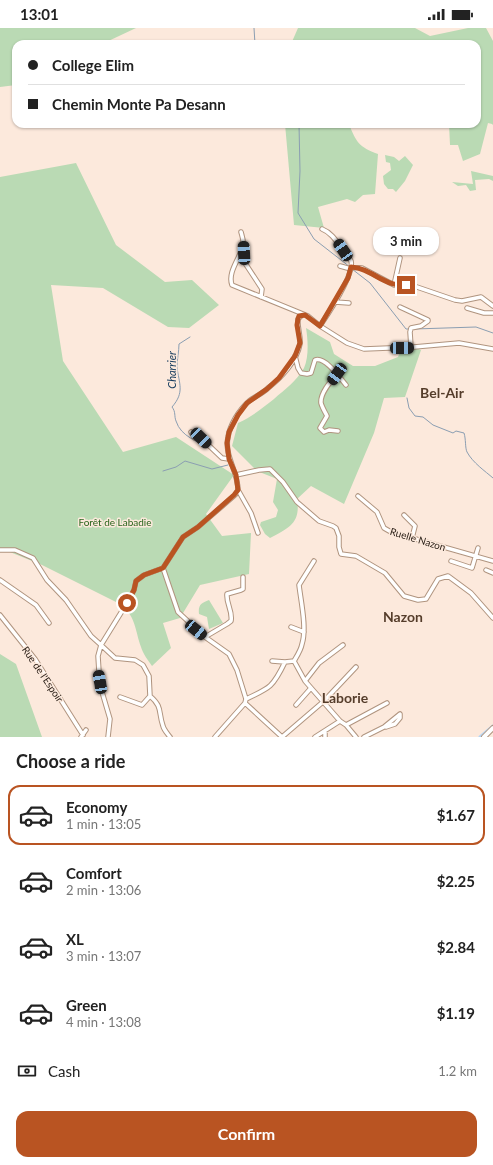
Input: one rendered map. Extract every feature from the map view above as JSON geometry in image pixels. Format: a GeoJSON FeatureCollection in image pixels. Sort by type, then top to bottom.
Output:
{"type":"FeatureCollection","features":[{"type":"Feature","properties":{"kind":"main road"},"geometry":{"type":"LineString","coordinates":[[484,737],[493,728]]}},
{"type":"Feature","properties":{"kind":"street"},"geometry":{"type":"LineString","coordinates":[[320,326],[348,278],[351,268],[350,260],[337,241],[329,233],[322,229]]}},
{"type":"Feature","properties":{"kind":"street"},"geometry":{"type":"LineString","coordinates":[[241,232],[243,260],[262,288],[261,297]]}},
{"type":"Feature","properties":{"kind":"street"},"geometry":{"type":"LineString","coordinates":[[243,244],[234,268],[231,279],[232,284],[302,315],[308,316],[320,326],[347,342],[364,349],[459,343],[493,349]]}},
{"type":"Feature","properties":{"kind":"street"},"geometry":{"type":"LineString","coordinates":[[394,285],[400,258]]}},
{"type":"Feature","properties":{"kind":"street"},"geometry":{"type":"LineString","coordinates":[[340,266],[362,268],[394,285],[414,286],[455,300],[481,297],[493,306]]}},
{"type":"Feature","properties":{"kind":"street"},"geometry":{"type":"LineString","coordinates":[[335,302],[349,303]]}},
{"type":"Feature","properties":{"kind":"street"},"geometry":{"type":"LineString","coordinates":[[400,307],[428,320],[428,322],[421,326],[410,329],[411,347]]}},
{"type":"Feature","properties":{"kind":"street"},"geometry":{"type":"LineString","coordinates":[[467,308],[484,313],[493,313]]}},
{"type":"Feature","properties":{"kind":"street"},"geometry":{"type":"LineString","coordinates":[[258,533],[251,513],[238,490],[236,475],[229,459],[227,438],[238,415],[247,403],[267,389],[279,378],[295,356],[300,343],[298,319],[302,315]]}},
{"type":"Feature","properties":{"kind":"street"},"geometry":{"type":"LineString","coordinates":[[295,356],[301,373],[311,373],[315,360],[318,359],[324,362],[337,374],[346,385]]}},
{"type":"Feature","properties":{"kind":"street"},"geometry":{"type":"LineString","coordinates":[[337,374],[322,398],[321,403],[327,416],[320,428],[324,432],[329,430],[338,431]]}},
{"type":"Feature","properties":{"kind":"street"},"geometry":{"type":"LineString","coordinates":[[191,432],[195,438],[201,438],[222,458],[229,459]]}},
{"type":"Feature","properties":{"kind":"street"},"geometry":{"type":"LineString","coordinates":[[236,475],[270,469],[283,482],[297,502],[319,521],[336,528],[339,547],[342,554],[356,556],[385,573],[404,596],[413,599],[426,599],[438,579],[448,576],[470,593],[493,618]]}},
{"type":"Feature","properties":{"kind":"street"},"geometry":{"type":"LineString","coordinates":[[108,737],[110,719],[102,692],[99,672],[98,656],[101,645],[127,603],[134,590],[136,581],[144,575],[163,568],[183,537],[198,527],[238,490]]}},
{"type":"Feature","properties":{"kind":"street","name":"Ruelle Nazon"},"geometry":{"type":"LineString","coordinates":[[358,496],[377,512],[384,528],[391,532],[493,561]]}},
{"type":"Feature","properties":{"kind":"street"},"geometry":{"type":"LineString","coordinates":[[404,515],[415,526],[412,538]]}},
{"type":"Feature","properties":{"kind":"street"},"geometry":{"type":"LineString","coordinates":[[451,561],[472,568],[478,548]]}},
{"type":"Feature","properties":{"kind":"street"},"geometry":{"type":"LineString","coordinates":[[0,550],[15,550],[34,558],[47,580],[66,600],[91,636],[115,658],[135,660],[143,665],[149,676],[150,696],[142,705],[120,697]]}},
{"type":"Feature","properties":{"kind":"street"},"geometry":{"type":"LineString","coordinates":[[294,661],[302,646],[304,632],[299,585],[314,561]]}},
{"type":"Feature","properties":{"kind":"street"},"geometry":{"type":"LineString","coordinates":[[163,568],[178,612],[205,637],[230,654],[237,670],[245,701],[282,737],[324,701],[356,667]]}},
{"type":"Feature","properties":{"kind":"street"},"geometry":{"type":"LineString","coordinates":[[486,570],[493,573]]}},
{"type":"Feature","properties":{"kind":"street"},"geometry":{"type":"LineString","coordinates":[[205,637],[231,621],[232,611],[227,601],[227,594],[243,588],[243,577]]}},
{"type":"Feature","properties":{"kind":"street"},"geometry":{"type":"LineString","coordinates":[[0,580],[36,605],[49,623]]}},
{"type":"Feature","properties":{"kind":"street","name":"Rue de l'Espoir"},"geometry":{"type":"LineString","coordinates":[[0,615],[35,659],[82,736],[86,730]]}},
{"type":"Feature","properties":{"kind":"street"},"geometry":{"type":"LineString","coordinates":[[291,626],[304,632]]}},
{"type":"Feature","properties":{"kind":"street"},"geometry":{"type":"LineString","coordinates":[[305,681],[319,663],[343,645]]}},
{"type":"Feature","properties":{"kind":"street"},"geometry":{"type":"LineString","coordinates":[[272,661],[294,661]]}},
{"type":"Feature","properties":{"kind":"street"},"geometry":{"type":"LineString","coordinates":[[294,661],[305,681],[356,737]]}},
{"type":"Feature","properties":{"kind":"street"},"geometry":{"type":"LineString","coordinates":[[215,737],[245,701],[266,690],[275,682],[285,662]]}},
{"type":"Feature","properties":{"kind":"street"},"geometry":{"type":"LineString","coordinates":[[296,705],[311,688]]}},
{"type":"Feature","properties":{"kind":"street"},"geometry":{"type":"LineString","coordinates":[[150,696],[157,702],[160,708],[163,726],[170,737]]}},
{"type":"Feature","properties":{"kind":"street"},"geometry":{"type":"LineString","coordinates":[[346,725],[388,704]]}},
{"type":"Feature","properties":{"kind":"street"},"geometry":{"type":"LineString","coordinates":[[364,737],[384,727],[400,714],[400,718],[394,724],[386,727]]}},
{"type":"Feature","properties":{"kind":"street"},"geometry":{"type":"LineString","coordinates":[[315,737],[340,721]]}},
{"type":"Feature","properties":{"kind":"street"},"geometry":{"type":"LineString","coordinates":[[325,731],[325,737]]}},
{"type":"Feature","properties":{"kind":"green space"},"geometry":{"type":"Polygon","coordinates":[[[0,28],[136,28],[110,40],[12,40],[12,86],[0,87],[0,28]]]}},
{"type":"Feature","properties":{"kind":"green space"},"geometry":{"type":"Polygon","coordinates":[[[298,28],[415,28],[430,36],[468,28],[486,28],[493,41],[493,125],[488,123],[480,154],[463,161],[458,145],[450,145],[449,128],[481,128],[481,40],[293,40],[298,28]]]}},
{"type":"Feature","properties":{"kind":"green space"},"geometry":{"type":"Polygon","coordinates":[[[285,128],[351,128],[356,140],[362,146],[378,154],[375,194],[363,195],[355,202],[347,199],[318,207],[324,228],[294,225],[285,128]]]}},
{"type":"Feature","properties":{"kind":"green space"},"geometry":{"type":"Polygon","coordinates":[[[385,155],[394,157],[399,161],[405,156],[413,165],[405,181],[396,192],[393,189],[388,189],[384,184],[383,176],[391,170],[390,163],[386,162],[385,155]]]}},
{"type":"Feature","properties":{"kind":"green space","name":"Forêt de Labadie"},"geometry":{"type":"Polygon","coordinates":[[[76,163],[116,245],[165,282],[192,280],[219,305],[189,328],[168,327],[103,288],[51,285],[63,361],[123,452],[176,437],[234,475],[206,514],[222,536],[251,533],[249,574],[200,585],[180,618],[163,623],[171,648],[152,666],[142,650],[133,620],[122,605],[42,565],[0,548],[0,177],[76,163]]]}},
{"type":"Feature","properties":{"kind":"green space"},"geometry":{"type":"Polygon","coordinates":[[[471,171],[493,176],[493,181],[489,179],[475,180],[476,190],[470,191],[466,185],[458,186],[452,182],[473,184],[471,171]]]}},
{"type":"Feature","properties":{"kind":"green space"},"geometry":{"type":"Polygon","coordinates":[[[306,328],[330,342],[334,354],[353,366],[375,366],[398,357],[402,347],[409,345],[421,350],[405,397],[384,398],[374,433],[344,504],[311,486],[297,499],[297,514],[292,524],[288,528],[270,538],[265,534],[260,525],[261,522],[276,517],[278,510],[273,502],[277,479],[257,471],[232,446],[238,423],[274,399],[301,373],[307,359],[308,348],[306,328]]]}},
{"type":"Feature","properties":{"kind":"green space"},"geometry":{"type":"Polygon","coordinates":[[[209,600],[223,623],[209,629],[207,617],[199,614],[199,608],[204,602],[209,600]]]}},
{"type":"Feature","properties":{"kind":"green space"},"geometry":{"type":"Polygon","coordinates":[[[0,654],[16,664],[42,737],[0,737],[0,654]]]}},
{"type":"Feature","properties":{"kind":"waterway"},"geometry":{"type":"LineString","coordinates":[[254,28],[255,40]]}},
{"type":"Feature","properties":{"kind":"waterway"},"geometry":{"type":"LineString","coordinates":[[299,128],[300,171],[298,213],[314,239],[350,267]]}},
{"type":"Feature","properties":{"kind":"waterway"},"geometry":{"type":"LineString","coordinates":[[352,269],[370,283],[406,329],[410,329]]}},
{"type":"Feature","properties":{"kind":"waterway"},"geometry":{"type":"LineString","coordinates":[[415,329],[476,327],[493,333]]}},
{"type":"Feature","properties":{"kind":"waterway","name":"Charrier"},"geometry":{"type":"LineString","coordinates":[[190,337],[179,344],[177,367],[180,392],[179,397],[172,407],[178,426],[182,431],[190,438],[210,449]]}},
{"type":"Feature","properties":{"kind":"waterway"},"geometry":{"type":"LineString","coordinates":[[407,398],[409,408],[415,416],[423,417],[433,425],[453,433],[456,431],[464,433],[466,450],[472,460],[493,478]]}},
{"type":"Feature","properties":{"kind":"waterway"},"geometry":{"type":"LineString","coordinates":[[163,471],[176,467],[185,461],[212,469],[228,465]]}},
{"type":"Feature","properties":{"kind":"waterway"},"geometry":{"type":"LineString","coordinates":[[480,737],[493,726]]}},
{"type":"Feature","properties":{"kind":"district","name":"Bel-Air"},"geometry":{"type":"Point","coordinates":[442,392]}},
{"type":"Feature","properties":{"kind":"district","name":"Nazon"},"geometry":{"type":"Point","coordinates":[403,616]}},
{"type":"Feature","properties":{"kind":"district","name":"Laborie"},"geometry":{"type":"Point","coordinates":[345,697]}},
{"type":"Feature","properties":{"kind":"route"},"geometry":{"type":"LineString","coordinates":[[127,603],[134,590],[136,581],[144,575],[163,568],[183,537],[198,527],[238,490],[238,480],[229,459],[227,443],[229,432],[238,415],[247,403],[267,389],[279,378],[295,356],[300,343],[297,325],[299,316],[308,316],[320,326],[348,278],[351,267],[362,268],[372,275],[394,285],[406,285]]}}]}
